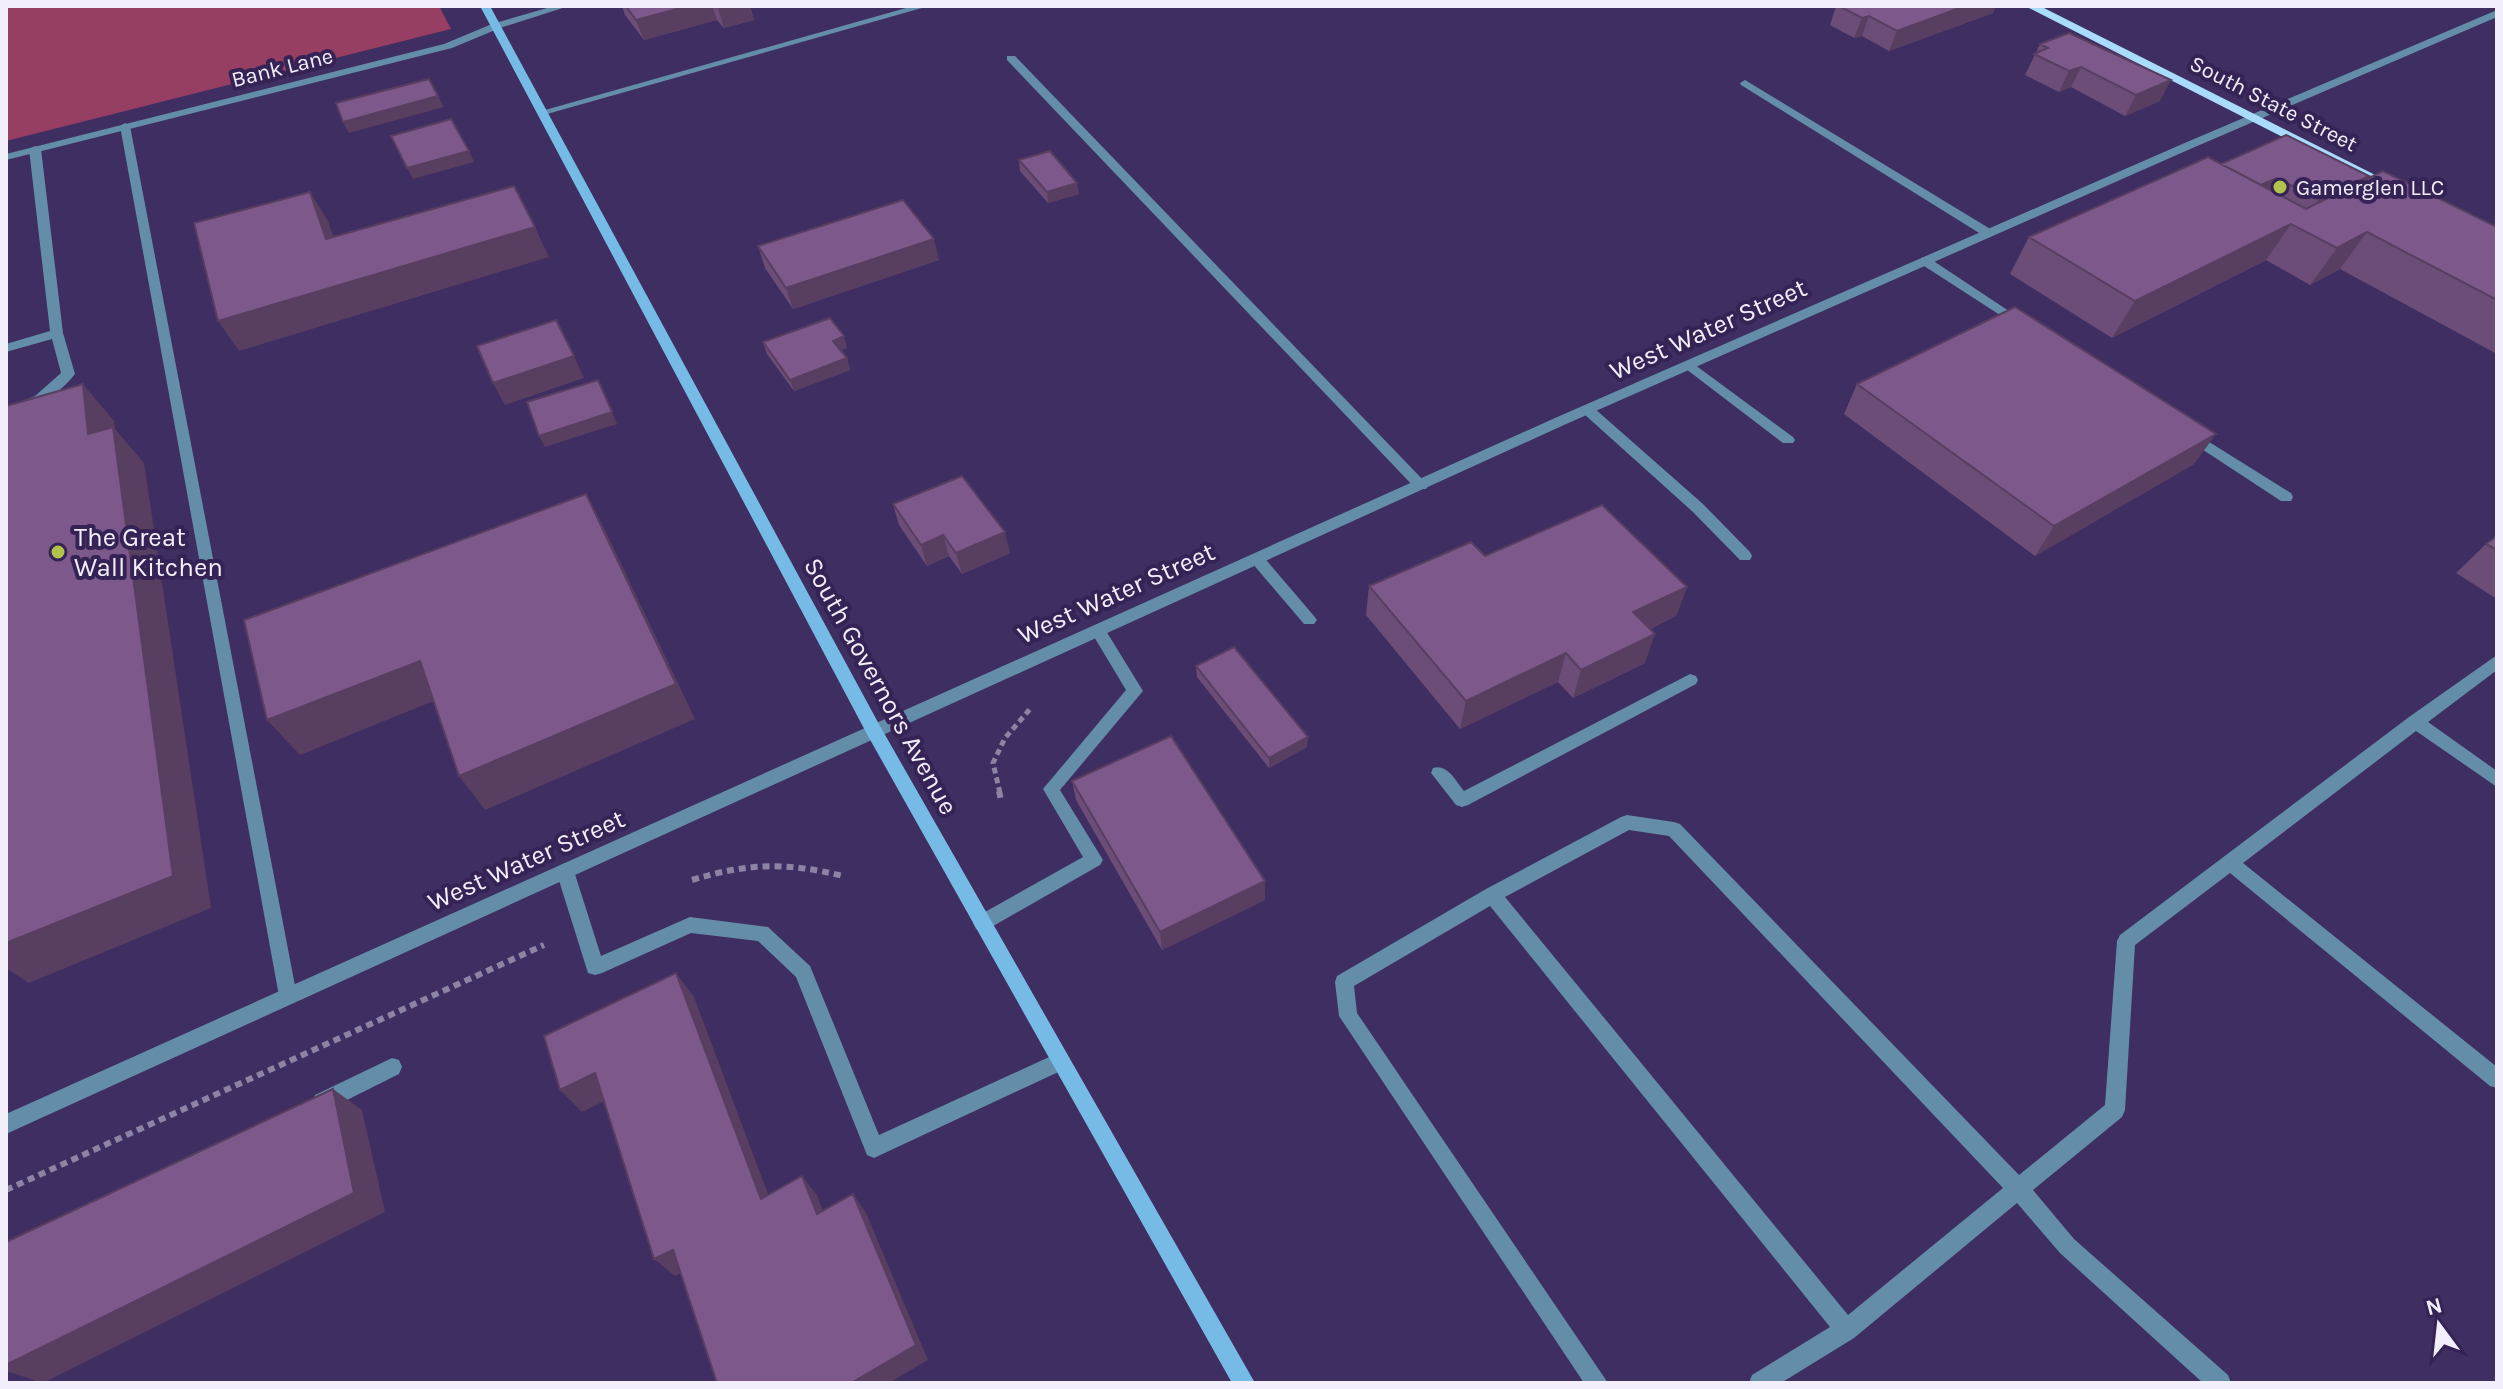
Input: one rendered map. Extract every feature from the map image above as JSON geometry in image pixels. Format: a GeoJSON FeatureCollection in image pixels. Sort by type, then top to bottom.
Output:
{"type":"FeatureCollection","features":[{"type":"Feature","properties":{"kind":"main road","name":"South Governors Avenue"},"geometry":{"type":"LineString","coordinates":[[485,6],[874,731],[1244,1383]]}},
{"type":"Feature","properties":{"kind":"main road","name":"South State Street"},"geometry":{"type":"LineString","coordinates":[[2031,6],[2413,198]]}},
{"type":"Feature","properties":{"kind":"street","name":"Bank Lane"},"geometry":{"type":"LineString","coordinates":[[6,157],[448,46],[496,26],[564,6]]}},
{"type":"Feature","properties":{"kind":"street"},"geometry":{"type":"LineString","coordinates":[[543,112],[924,6]]}},
{"type":"Feature","properties":{"kind":"street","name":"West Water Street"},"geometry":{"type":"LineString","coordinates":[[6,1124],[1098,630],[1925,261],[2251,116],[2497,13]]}},
{"type":"Feature","properties":{"kind":"street"},"geometry":{"type":"LineString","coordinates":[[1011,58],[1421,486]]}},
{"type":"Feature","properties":{"kind":"street"},"geometry":{"type":"LineString","coordinates":[[1745,83],[1988,233]]}},
{"type":"Feature","properties":{"kind":"street"},"geometry":{"type":"LineString","coordinates":[[125,126],[288,996]]}},
{"type":"Feature","properties":{"kind":"street"},"geometry":{"type":"LineString","coordinates":[[6,413],[37,403],[68,374],[57,333],[35,149]]}},
{"type":"Feature","properties":{"kind":"street"},"geometry":{"type":"LineString","coordinates":[[1925,261],[2038,335]]}},
{"type":"Feature","properties":{"kind":"street"},"geometry":{"type":"LineString","coordinates":[[6,348],[57,333]]}},
{"type":"Feature","properties":{"kind":"street"},"geometry":{"type":"LineString","coordinates":[[1691,366],[1788,440]]}},
{"type":"Feature","properties":{"kind":"street"},"geometry":{"type":"LineString","coordinates":[[1589,411],[1698,508],[1745,556]]}},
{"type":"Feature","properties":{"kind":"street"},"geometry":{"type":"LineString","coordinates":[[2182,429],[2286,497]]}},
{"type":"Feature","properties":{"kind":"street"},"geometry":{"type":"LineString","coordinates":[[1257,559],[1309,620]]}},
{"type":"Feature","properties":{"kind":"street"},"geometry":{"type":"LineString","coordinates":[[982,923],[1094,860],[1051,789],[1135,691],[1098,630]]}},
{"type":"Feature","properties":{"kind":"street"},"geometry":{"type":"LineString","coordinates":[[1760,1383],[1846,1330],[2115,1110],[2126,941],[2497,661]]}},
{"type":"Feature","properties":{"kind":"street"},"geometry":{"type":"LineString","coordinates":[[1439,773],[1462,800],[1690,680]]}},
{"type":"Feature","properties":{"kind":"street"},"geometry":{"type":"LineString","coordinates":[[2415,722],[2497,780]]}},
{"type":"Feature","properties":{"kind":"street"},"geometry":{"type":"LineString","coordinates":[[1597,1383],[1348,1016],[1344,982],[1492,895],[1627,822],[1674,829],[2018,1189],[2067,1246],[2220,1383]]}},
{"type":"Feature","properties":{"kind":"street"},"geometry":{"type":"LineString","coordinates":[[2229,862],[2497,1079]]}},
{"type":"Feature","properties":{"kind":"street"},"geometry":{"type":"LineString","coordinates":[[565,871],[595,967],[690,925],[762,933],[803,972],[874,1148],[1060,1061]]}},
{"type":"Feature","properties":{"kind":"street"},"geometry":{"type":"LineString","coordinates":[[1492,895],[1846,1330]]}},
{"type":"Feature","properties":{"kind":"street"},"geometry":{"type":"LineString","coordinates":[[307,1109],[392,1067]]}},
{"type":"Feature","properties":{"kind":"path"},"geometry":{"type":"LineString","coordinates":[[1001,800],[993,763],[1005,738],[1031,708]]}},
{"type":"Feature","properties":{"kind":"path"},"geometry":{"type":"LineString","coordinates":[[689,881],[734,866],[776,863],[843,876]]}},
{"type":"Feature","properties":{"kind":"path"},"geometry":{"type":"LineString","coordinates":[[6,1190],[582,928]]}},
{"type":"Feature","properties":{"kind":"shaded area"},"geometry":{"type":"Polygon","coordinates":[[[6,6],[439,6],[451,29],[6,141],[6,6]]]}},
{"type":"Feature","properties":{"kind":"building"},"geometry":{"type":"Polygon","coordinates":[[[626,6],[688,6],[636,20],[626,6]]]}},
{"type":"Feature","properties":{"kind":"building"},"geometry":{"type":"Polygon","coordinates":[[[1839,6],[1965,6],[1897,31],[1869,16],[1862,18],[1839,6]]]}},
{"type":"Feature","properties":{"kind":"building"},"geometry":{"type":"Polygon","coordinates":[[[2069,33],[2171,80],[2136,95],[2081,67],[2069,71],[2034,54],[2048,48],[2040,44],[2069,33]]]}},
{"type":"Feature","properties":{"kind":"building"},"geometry":{"type":"Polygon","coordinates":[[[429,79],[438,96],[343,122],[336,103],[429,79]]]}},
{"type":"Feature","properties":{"kind":"building"},"geometry":{"type":"Polygon","coordinates":[[[451,119],[469,151],[407,168],[391,136],[451,119]]]}},
{"type":"Feature","properties":{"kind":"building"},"geometry":{"type":"Polygon","coordinates":[[[2286,135],[2369,176],[2319,200],[2277,178],[2261,185],[2221,164],[2286,135]]]}},
{"type":"Feature","properties":{"kind":"building"},"geometry":{"type":"Polygon","coordinates":[[[1050,151],[1077,183],[1047,192],[1019,160],[1050,151]]]}},
{"type":"Feature","properties":{"kind":"building"},"geometry":{"type":"Polygon","coordinates":[[[2208,157],[2306,209],[2383,171],[2497,227],[2497,300],[2367,232],[2337,248],[2291,224],[2135,301],[2029,237],[2208,157]]]}},
{"type":"Feature","properties":{"kind":"building"},"geometry":{"type":"Polygon","coordinates":[[[514,186],[535,227],[218,321],[194,223],[310,192],[326,239],[514,186]]]}},
{"type":"Feature","properties":{"kind":"building"},"geometry":{"type":"Polygon","coordinates":[[[903,200],[934,239],[786,288],[758,246],[903,200]]]}},
{"type":"Feature","properties":{"kind":"building"},"geometry":{"type":"Polygon","coordinates":[[[2015,307],[2216,434],[2054,526],[1857,384],[2015,307]]]}},
{"type":"Feature","properties":{"kind":"building"},"geometry":{"type":"Polygon","coordinates":[[[830,318],[844,336],[833,341],[847,358],[790,380],[763,342],[830,318]]]}},
{"type":"Feature","properties":{"kind":"building"},"geometry":{"type":"Polygon","coordinates":[[[556,320],[574,356],[493,383],[477,346],[556,320]]]}},
{"type":"Feature","properties":{"kind":"building"},"geometry":{"type":"Polygon","coordinates":[[[598,380],[612,412],[539,436],[527,402],[598,380]]]}},
{"type":"Feature","properties":{"kind":"building"},"geometry":{"type":"Polygon","coordinates":[[[83,384],[88,434],[113,427],[173,876],[6,943],[6,406],[83,384]]]}},
{"type":"Feature","properties":{"kind":"building"},"geometry":{"type":"Polygon","coordinates":[[[962,476],[1005,532],[956,553],[943,535],[921,545],[893,504],[962,476]]]}},
{"type":"Feature","properties":{"kind":"building"},"geometry":{"type":"Polygon","coordinates":[[[586,494],[676,684],[459,776],[420,661],[267,720],[244,620],[586,494]]]}},
{"type":"Feature","properties":{"kind":"building"},"geometry":{"type":"Polygon","coordinates":[[[1602,505],[1687,587],[1633,612],[1655,634],[1581,670],[1566,653],[1466,701],[1369,586],[1471,542],[1485,556],[1602,505]]]}},
{"type":"Feature","properties":{"kind":"building"},"geometry":{"type":"Polygon","coordinates":[[[2497,536],[2497,550],[2486,544],[2497,536]]]}},
{"type":"Feature","properties":{"kind":"building"},"geometry":{"type":"Polygon","coordinates":[[[1234,647],[1308,737],[1269,758],[1196,666],[1234,647]]]}},
{"type":"Feature","properties":{"kind":"building"},"geometry":{"type":"Polygon","coordinates":[[[1171,736],[1265,881],[1160,932],[1072,781],[1171,736]]]}},
{"type":"Feature","properties":{"kind":"building"},"geometry":{"type":"Polygon","coordinates":[[[676,973],[761,1199],[802,1176],[817,1214],[853,1194],[916,1345],[851,1383],[717,1383],[673,1250],[654,1259],[595,1073],[560,1090],[544,1036],[676,973]]]}},
{"type":"Feature","properties":{"kind":"building"},"geometry":{"type":"Polygon","coordinates":[[[333,1089],[354,1193],[6,1365],[6,1242],[333,1089]]]}},
{"type":"Feature","properties":{"kind":"place","name":"Gamerglen LLC"},"geometry":{"type":"Point","coordinates":[2280,187]}},
{"type":"Feature","properties":{"kind":"place","name":"The Great Wall Kitchen"},"geometry":{"type":"Point","coordinates":[58,552]}}]}
